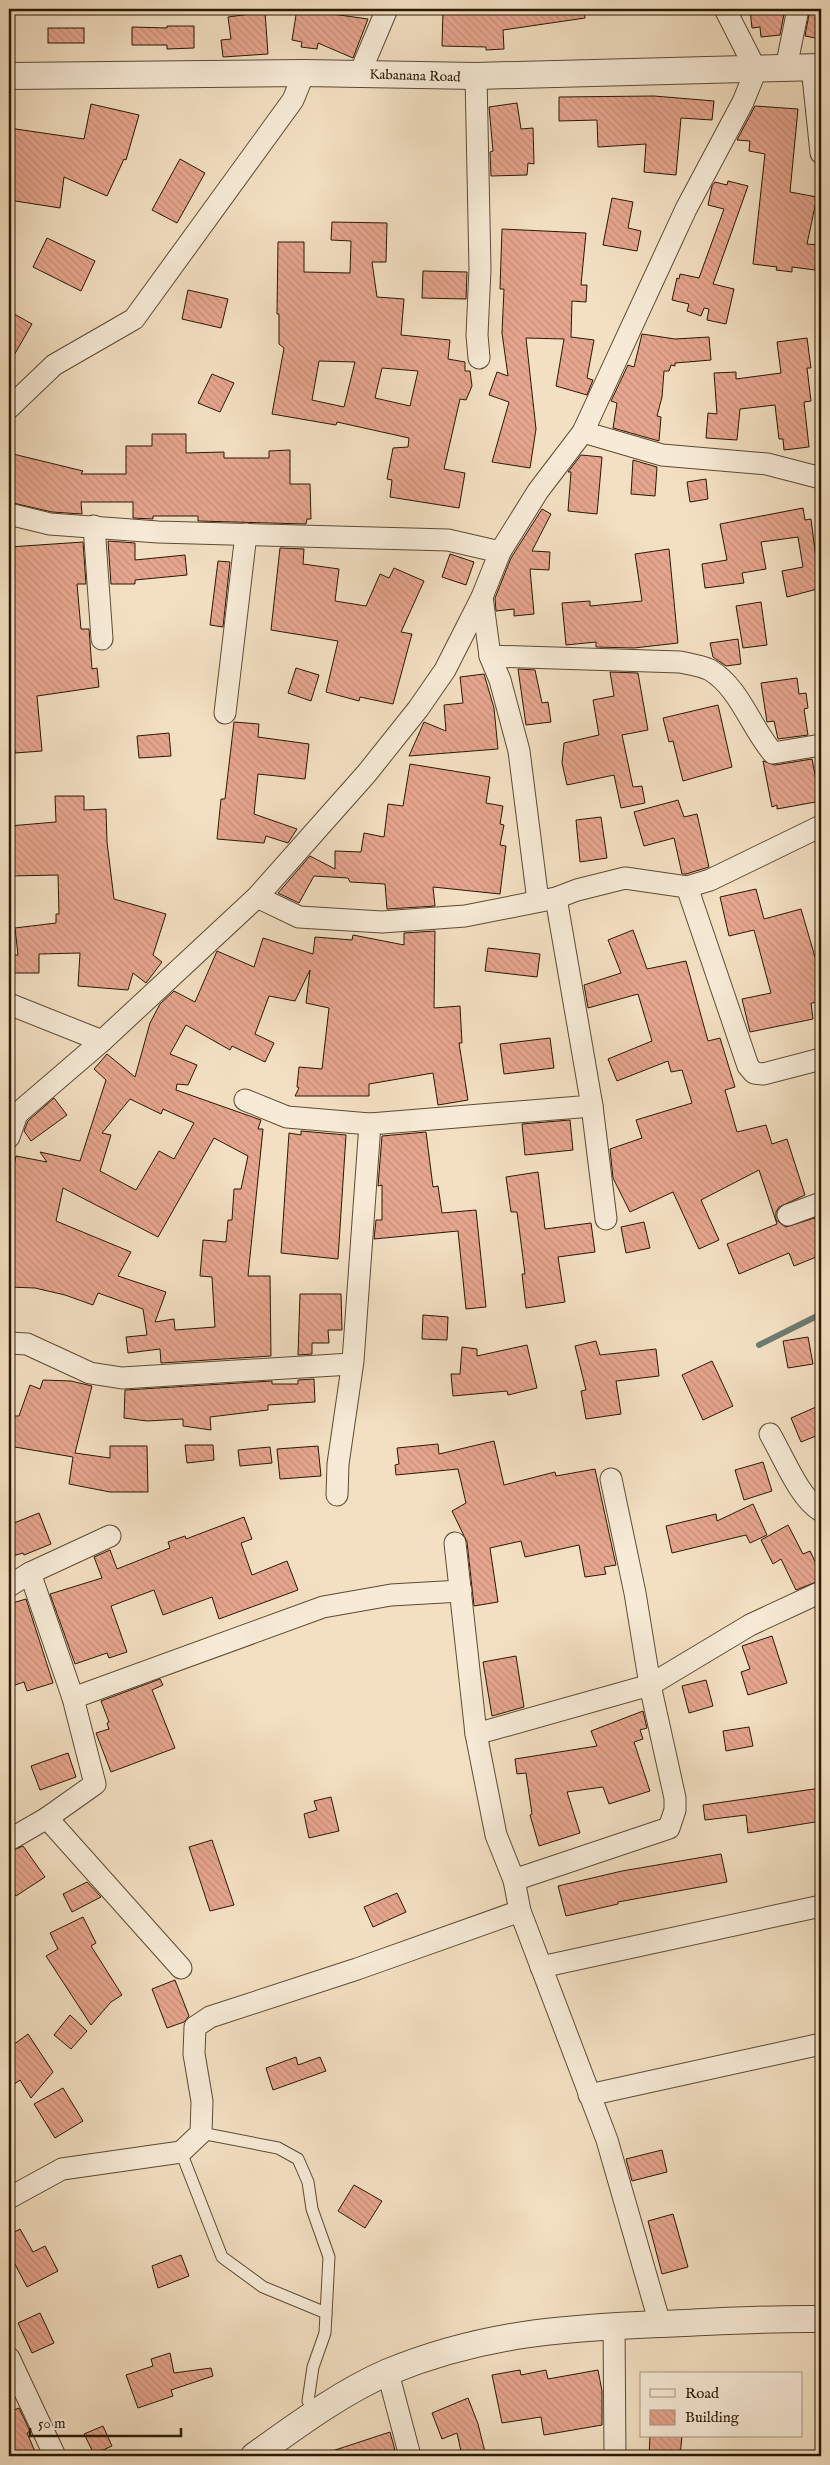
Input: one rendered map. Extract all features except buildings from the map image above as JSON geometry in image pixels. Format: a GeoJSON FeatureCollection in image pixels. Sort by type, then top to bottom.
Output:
{"type":"FeatureCollection","features":[{"type":"Feature","properties":{"kind":"street"},"geometry":{"type":"LineString","coordinates":[[360,73],[387,9]]}},
{"type":"Feature","properties":{"kind":"street"},"geometry":{"type":"LineString","coordinates":[[9,1137],[17,1114],[102,1041],[257,897],[367,773],[418,709],[445,670],[482,598],[500,552],[538,491],[583,432],[686,209],[743,102],[756,70],[725,9]]}},
{"type":"Feature","properties":{"kind":"street"},"geometry":{"type":"LineString","coordinates":[[786,68],[798,9]]}},
{"type":"Feature","properties":{"kind":"street"},"geometry":{"type":"LineString","coordinates":[[817,67],[821,153]]}},
{"type":"Feature","properties":{"kind":"street","name":"Kabanana Road"},"geometry":{"type":"LineString","coordinates":[[9,76],[360,73],[476,76],[817,67]]}},
{"type":"Feature","properties":{"kind":"street"},"geometry":{"type":"LineString","coordinates":[[9,408],[54,365],[134,319],[293,100],[304,73]]}},
{"type":"Feature","properties":{"kind":"street"},"geometry":{"type":"LineString","coordinates":[[476,76],[480,269],[477,335],[479,358]]}},
{"type":"Feature","properties":{"kind":"street"},"geometry":{"type":"LineString","coordinates":[[583,432],[662,455],[767,464],[821,478]]}},
{"type":"Feature","properties":{"kind":"street"},"geometry":{"type":"LineString","coordinates":[[9,514],[50,524],[158,532],[448,540],[500,552]]}},
{"type":"Feature","properties":{"kind":"street"},"geometry":{"type":"LineString","coordinates":[[94,526],[102,639]]}},
{"type":"Feature","properties":{"kind":"street"},"geometry":{"type":"LineString","coordinates":[[225,713],[246,534]]}},
{"type":"Feature","properties":{"kind":"street"},"geometry":{"type":"LineString","coordinates":[[482,598],[490,656],[500,680],[519,751],[547,899],[592,1106],[606,1219]]}},
{"type":"Feature","properties":{"kind":"street"},"geometry":{"type":"LineString","coordinates":[[490,656],[680,662],[708,669],[726,682],[764,742],[774,753],[821,745]]}},
{"type":"Feature","properties":{"kind":"street"},"geometry":{"type":"LineString","coordinates":[[257,897],[299,917],[382,922],[465,916],[547,899],[625,878],[687,887],[728,872],[821,826]]}},
{"type":"Feature","properties":{"kind":"street"},"geometry":{"type":"LineString","coordinates":[[687,887],[748,1066],[754,1073],[762,1074],[821,1059]]}},
{"type":"Feature","properties":{"kind":"street"},"geometry":{"type":"LineString","coordinates":[[9,1004],[102,1041]]}},
{"type":"Feature","properties":{"kind":"street"},"geometry":{"type":"LineString","coordinates":[[245,1100],[287,1117],[370,1124],[592,1106]]}},
{"type":"Feature","properties":{"kind":"street"},"geometry":{"type":"LineString","coordinates":[[337,1495],[338,1464],[351,1364],[370,1124]]}},
{"type":"Feature","properties":{"kind":"street"},"geometry":{"type":"LineString","coordinates":[[788,1215],[821,1203]]}},
{"type":"Feature","properties":{"kind":"street"},"geometry":{"type":"LineString","coordinates":[[9,1343],[27,1344],[90,1373],[122,1378],[351,1364]]}},
{"type":"Feature","properties":{"kind":"street"},"geometry":{"type":"LineString","coordinates":[[770,1434],[801,1489],[815,1507],[821,1511]]}},
{"type":"Feature","properties":{"kind":"street"},"geometry":{"type":"LineString","coordinates":[[514,1880],[669,1828],[675,1810],[675,1798],[650,1685],[635,1593],[611,1479]]}},
{"type":"Feature","properties":{"kind":"street"},"geometry":{"type":"LineString","coordinates":[[9,1586],[30,1572],[110,1536]]}},
{"type":"Feature","properties":{"kind":"street"},"geometry":{"type":"LineString","coordinates":[[455,1543],[476,1734],[496,1835],[514,1880],[520,1911],[607,2140],[660,2324]]}},
{"type":"Feature","properties":{"kind":"street"},"geometry":{"type":"LineString","coordinates":[[9,1840],[47,1818],[95,1784],[73,1698],[30,1572]]}},
{"type":"Feature","properties":{"kind":"street"},"geometry":{"type":"LineString","coordinates":[[73,1698],[323,1607],[391,1595],[461,1591]]}},
{"type":"Feature","properties":{"kind":"street"},"geometry":{"type":"LineString","coordinates":[[476,1734],[650,1685],[750,1625],[821,1592]]}},
{"type":"Feature","properties":{"kind":"street"},"geometry":{"type":"LineString","coordinates":[[47,1818],[181,1968]]}},
{"type":"Feature","properties":{"kind":"street"},"geometry":{"type":"LineString","coordinates":[[541,1967],[821,1906]]}},
{"type":"Feature","properties":{"kind":"street"},"geometry":{"type":"LineString","coordinates":[[9,2198],[62,2168],[181,2152],[201,2133],[202,2102],[194,2054],[195,2026],[210,2017],[357,1969],[520,1911]]}},
{"type":"Feature","properties":{"kind":"street"},"geometry":{"type":"LineString","coordinates":[[590,2095],[821,2044]]}},
{"type":"Feature","properties":{"kind":"street"},"geometry":{"type":"LineString","coordinates":[[254,2456],[317,2411],[388,2373],[451,2350],[507,2336],[614,2325],[758,2318],[821,2319]]}},
{"type":"Feature","properties":{"kind":"street"},"geometry":{"type":"LineString","coordinates":[[614,2325],[615,2456]]}},
{"type":"Feature","properties":{"kind":"street"},"geometry":{"type":"LineString","coordinates":[[9,2358],[18,2394],[55,2456]]}},
{"type":"Feature","properties":{"kind":"street"},"geometry":{"type":"LineString","coordinates":[[388,2373],[410,2456]]}},
{"type":"Feature","properties":{"kind":"lane"},"geometry":{"type":"LineString","coordinates":[[201,2133],[278,2148],[298,2159],[308,2182],[312,2209],[330,2257],[325,2333],[313,2367],[308,2401],[317,2411]]}},
{"type":"Feature","properties":{"kind":"lane"},"geometry":{"type":"LineString","coordinates":[[181,2152],[222,2257],[263,2287],[326,2313]]}},
{"type":"Feature","properties":{"kind":"waterway"},"geometry":{"type":"LineString","coordinates":[[759,1345],[821,1314]]}}]}
